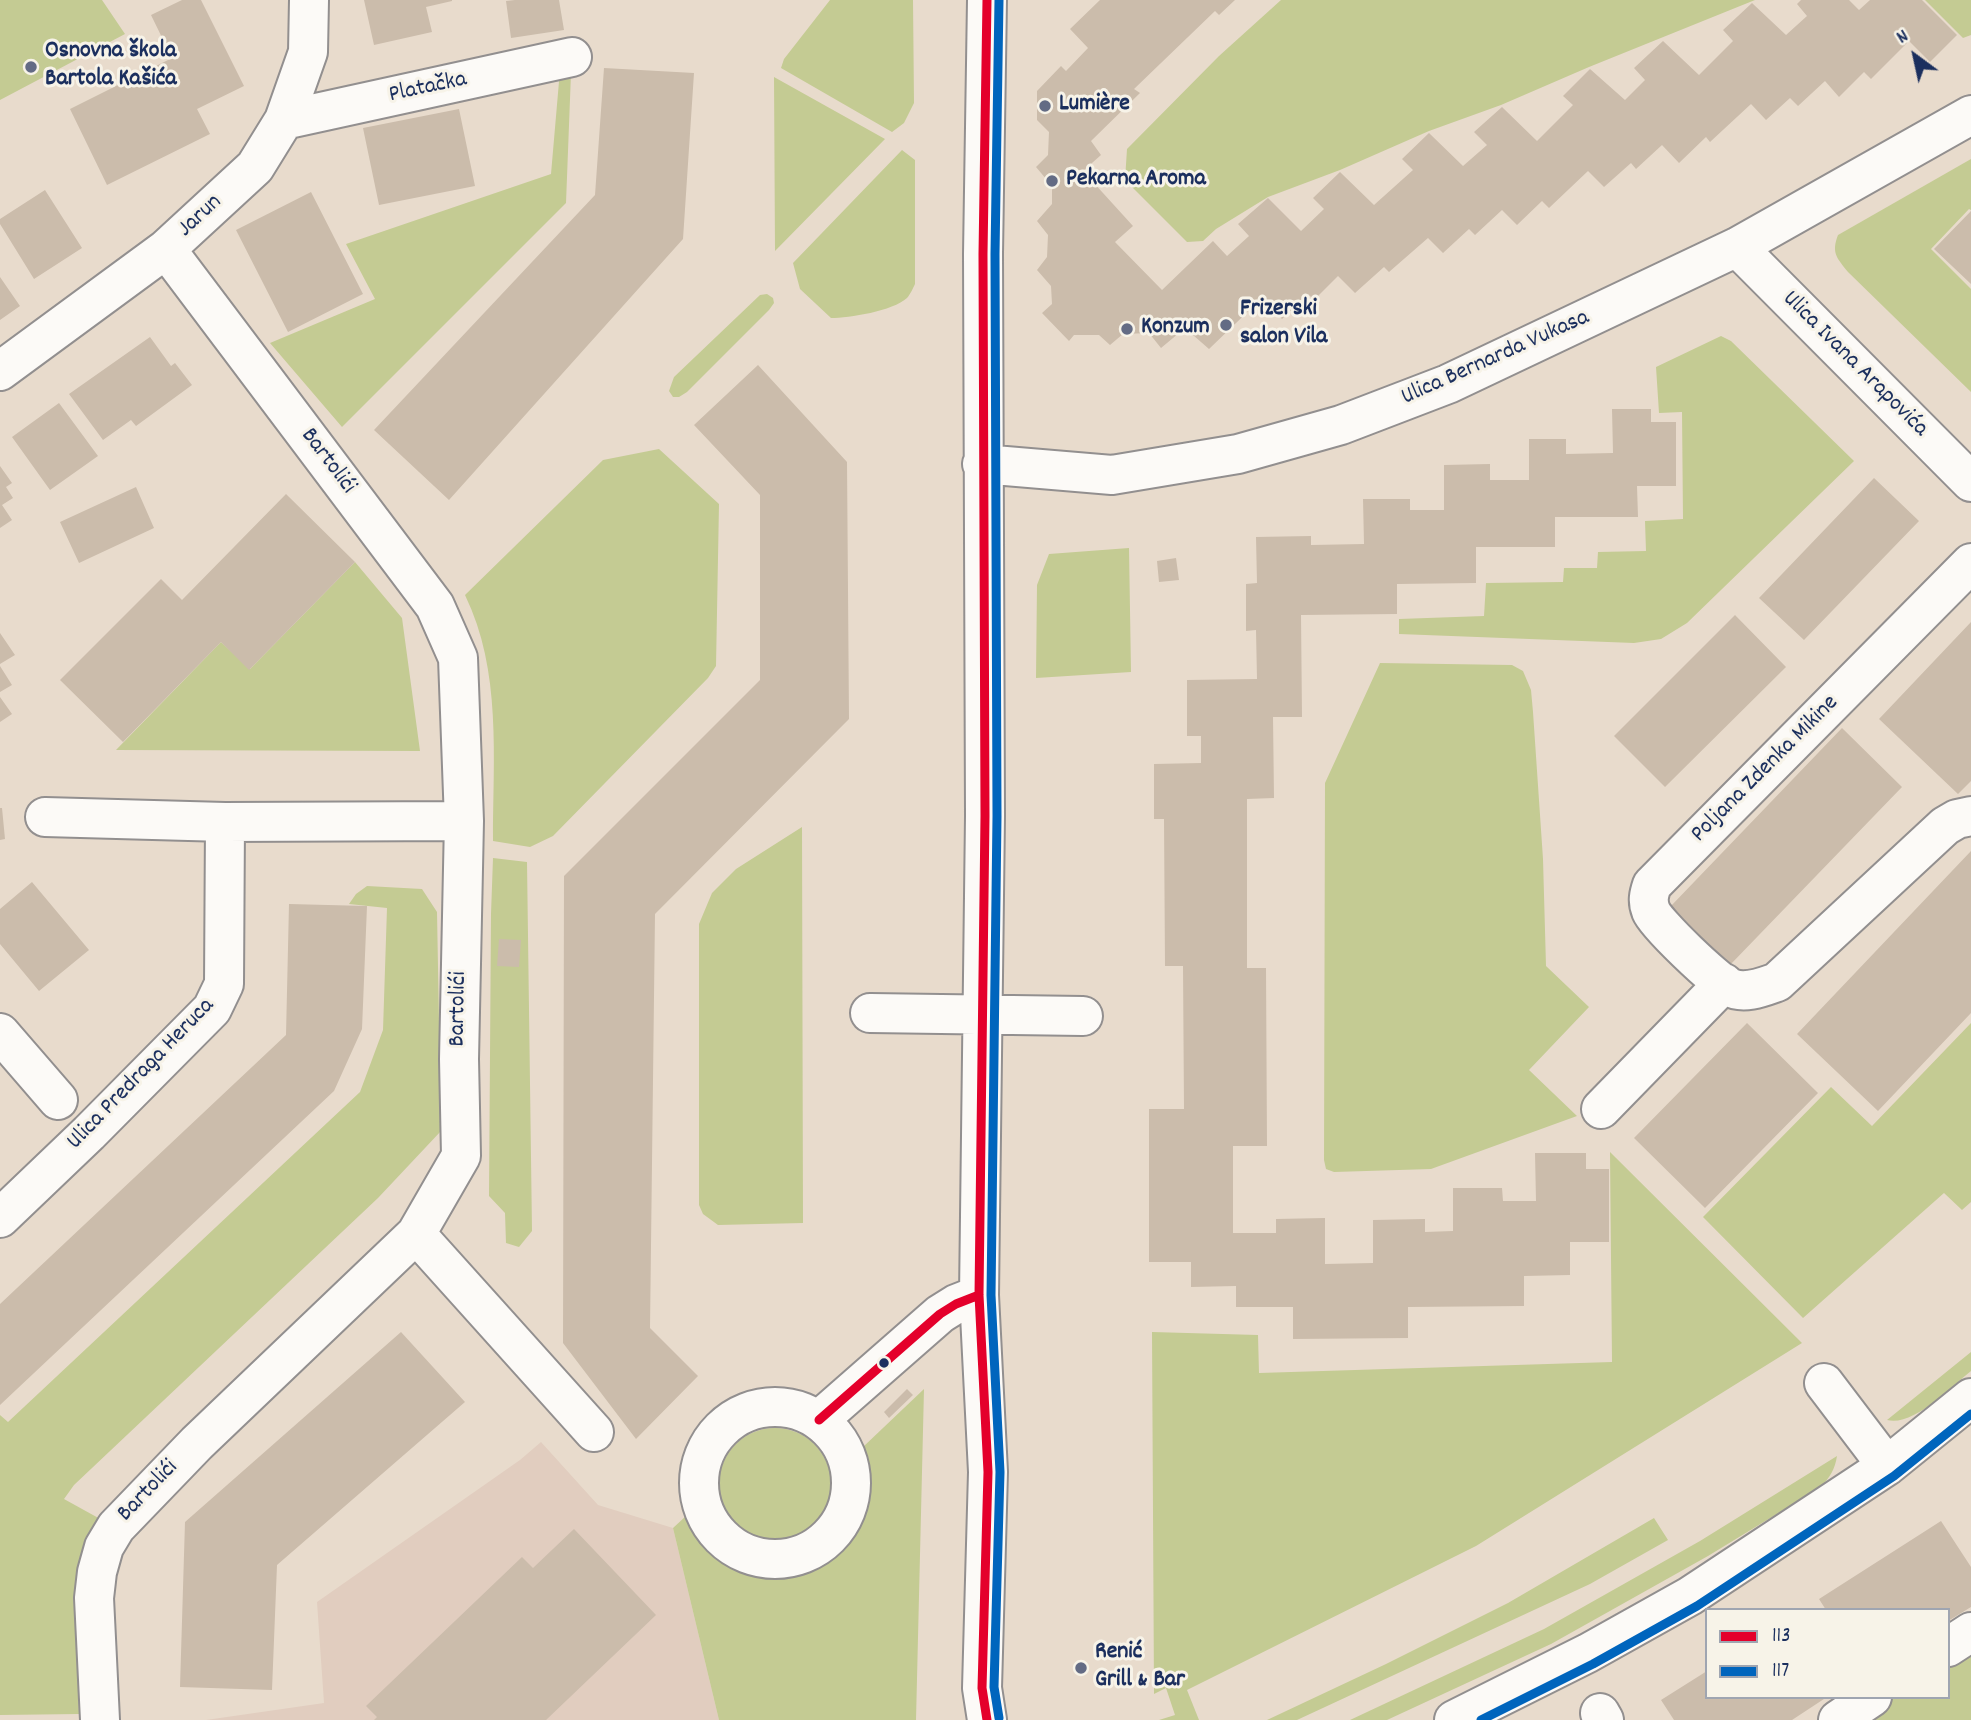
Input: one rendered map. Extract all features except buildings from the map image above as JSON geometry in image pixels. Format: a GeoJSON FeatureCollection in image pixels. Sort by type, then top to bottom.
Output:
{"type":"FeatureCollection","features":[{"type":"Feature","properties":{"kind":"street","name":"Jarun"},"geometry":{"type":"LineString","coordinates":[[0,371],[166,249],[255,167],[284,120],[308,52],[309,0]]}},
{"type":"Feature","properties":{"kind":"street"},"geometry":{"type":"LineString","coordinates":[[987,0],[982,464],[985,816],[979,1295],[988,1472],[982,1688],[987,1720]]}},
{"type":"Feature","properties":{"kind":"street","name":"Platačka"},"geometry":{"type":"LineString","coordinates":[[284,120],[572,57]]}},
{"type":"Feature","properties":{"kind":"street","name":"Ulica Bernarda Vukasa"},"geometry":{"type":"LineString","coordinates":[[982,464],[1112,475],[1238,454],[1341,425],[1448,384],[1737,247],[1971,115]]}},
{"type":"Feature","properties":{"kind":"street","name":"Ulica Ivana Arapovića"},"geometry":{"type":"LineString","coordinates":[[1737,247],[1971,482]]}},
{"type":"Feature","properties":{"kind":"street","name":"Bartolići"},"geometry":{"type":"LineString","coordinates":[[100,1720],[94,1598],[104,1547],[116,1527],[197,1443],[416,1234],[461,1156],[458,1059],[464,821],[458,658],[435,606],[166,249]]}},
{"type":"Feature","properties":{"kind":"street","name":"Poljana Zdenka Mikine"},"geometry":{"type":"LineString","coordinates":[[1724,983],[1660,925],[1651,913],[1647,899],[1652,884],[1971,564]]}},
{"type":"Feature","properties":{"kind":"street"},"geometry":{"type":"LineString","coordinates":[[1601,1109],[1724,983],[1729,988],[1745,990],[1759,989],[1777,982],[1945,825],[1971,816]]}},
{"type":"Feature","properties":{"kind":"street"},"geometry":{"type":"LineString","coordinates":[[45,817],[225,822],[464,821]]}},
{"type":"Feature","properties":{"kind":"street","name":"Ulica Predraga Heruca"},"geometry":{"type":"LineString","coordinates":[[0,1218],[212,1009],[224,984],[225,822]]}},
{"type":"Feature","properties":{"kind":"street"},"geometry":{"type":"LineString","coordinates":[[870,1013],[1083,1016]]}},
{"type":"Feature","properties":{"kind":"street"},"geometry":{"type":"LineString","coordinates":[[0,1032],[58,1100]]}},
{"type":"Feature","properties":{"kind":"street"},"geometry":{"type":"LineString","coordinates":[[416,1234],[594,1432]]}},
{"type":"Feature","properties":{"kind":"street"},"geometry":{"type":"LineString","coordinates":[[819,1420],[940,1314],[979,1295]]}},
{"type":"Feature","properties":{"kind":"street"},"geometry":{"type":"LineString","coordinates":[[1824,1383],[1887,1466]]}},
{"type":"Feature","properties":{"kind":"street"},"geometry":{"type":"LineString","coordinates":[[1454,1720],[1588,1653],[1690,1596],[1887,1466],[1971,1398]]}},
{"type":"Feature","properties":{"kind":"street"},"geometry":{"type":"LineString","coordinates":[[1950,1646],[1971,1632]]}},
{"type":"Feature","properties":{"kind":"street"},"geometry":{"type":"LineString","coordinates":[[1838,1720],[1869,1699]]}},
{"type":"Feature","properties":{"kind":"shaded area"},"geometry":{"type":"Polygon","coordinates":[[[541,1442],[598,1505],[673,1528],[719,1720],[206,1720],[324,1703],[317,1602],[520,1460],[541,1442]]]}},
{"type":"Feature","properties":{"kind":"green space","name":"Osnovna škola Bartola Kašića"},"geometry":{"type":"Polygon","coordinates":[[[0,0],[102,0],[125,34],[0,100],[0,0]]]}},
{"type":"Feature","properties":{"kind":"green space"},"geometry":{"type":"Polygon","coordinates":[[[830,0],[913,0],[914,103],[904,123],[892,132],[781,68],[784,59],[830,0]]]}},
{"type":"Feature","properties":{"kind":"green space"},"geometry":{"type":"Polygon","coordinates":[[[1281,0],[1755,0],[1268,197],[1216,229],[1203,241],[1187,242],[1125,180],[1127,149],[1219,56],[1281,0]]]}},
{"type":"Feature","properties":{"kind":"green space"},"geometry":{"type":"Polygon","coordinates":[[[1925,0],[1971,0],[1971,35],[1963,38],[1925,0]]]}},
{"type":"Feature","properties":{"kind":"green space"},"geometry":{"type":"Polygon","coordinates":[[[560,70],[571,73],[566,203],[342,427],[270,343],[375,299],[346,244],[551,174],[560,70]]]}},
{"type":"Feature","properties":{"kind":"green space"},"geometry":{"type":"Polygon","coordinates":[[[774,77],[885,139],[775,251],[774,77]]]}},
{"type":"Feature","properties":{"kind":"green space"},"geometry":{"type":"Polygon","coordinates":[[[902,150],[915,160],[915,284],[907,298],[892,307],[831,318],[800,289],[793,263],[902,150]]]}},
{"type":"Feature","properties":{"kind":"green space"},"geometry":{"type":"Polygon","coordinates":[[[1971,159],[1971,210],[1969,209],[1931,249],[1971,289],[1971,392],[1848,272],[1838,259],[1835,246],[1838,235],[1971,159]]]}},
{"type":"Feature","properties":{"kind":"green space"},"geometry":{"type":"Polygon","coordinates":[[[767,294],[773,298],[774,303],[769,310],[687,392],[673,397],[669,391],[674,377],[760,295],[767,294]]]}},
{"type":"Feature","properties":{"kind":"green space"},"geometry":{"type":"Polygon","coordinates":[[[1721,336],[1731,341],[1854,461],[1687,623],[1661,639],[1634,643],[1399,634],[1399,619],[1484,616],[1486,583],[1563,582],[1564,568],[1597,568],[1598,552],[1646,551],[1645,521],[1683,519],[1682,412],[1659,413],[1656,367],[1721,336]]]}},
{"type":"Feature","properties":{"kind":"green space"},"geometry":{"type":"Polygon","coordinates":[[[659,449],[719,504],[716,666],[708,678],[553,836],[530,847],[493,841],[494,747],[490,684],[477,624],[465,595],[603,460],[659,449]]]}},
{"type":"Feature","properties":{"kind":"green space"},"geometry":{"type":"Polygon","coordinates":[[[1129,548],[1131,672],[1036,678],[1037,585],[1049,554],[1129,548]]]}},
{"type":"Feature","properties":{"kind":"green space"},"geometry":{"type":"Polygon","coordinates":[[[355,562],[402,618],[420,751],[116,750],[221,642],[250,669],[355,562]]]}},
{"type":"Feature","properties":{"kind":"green space"},"geometry":{"type":"Polygon","coordinates":[[[1380,663],[1512,665],[1523,671],[1531,690],[1533,712],[1543,859],[1546,966],[1589,1007],[1529,1070],[1577,1116],[1431,1169],[1334,1172],[1326,1169],[1324,1160],[1325,783],[1380,663]]]}},
{"type":"Feature","properties":{"kind":"green space"},"geometry":{"type":"Polygon","coordinates":[[[802,827],[803,1223],[718,1225],[703,1214],[699,1205],[699,924],[712,893],[736,869],[802,827]]]}},
{"type":"Feature","properties":{"kind":"green space"},"geometry":{"type":"Polygon","coordinates":[[[493,858],[527,862],[532,1231],[519,1247],[506,1243],[505,1213],[489,1196],[493,858]]]}},
{"type":"Feature","properties":{"kind":"green space"},"geometry":{"type":"Polygon","coordinates":[[[367,886],[422,889],[437,912],[441,1131],[378,1198],[74,1485],[64,1499],[102,1520],[76,1608],[79,1714],[0,1715],[0,1415],[8,1422],[360,1092],[383,1030],[387,908],[349,904],[356,894],[367,886]]]}},
{"type":"Feature","properties":{"kind":"green space"},"geometry":{"type":"Polygon","coordinates":[[[1971,1023],[1971,1202],[1962,1210],[1944,1193],[1803,1318],[1703,1217],[1831,1087],[1872,1126],[1971,1023]]]}},
{"type":"Feature","properties":{"kind":"green space"},"geometry":{"type":"Polygon","coordinates":[[[1610,1152],[1802,1343],[1476,1546],[1187,1690],[1199,1720],[1159,1720],[1175,1715],[1166,1688],[1154,1694],[1152,1332],[1258,1335],[1259,1373],[1612,1362],[1610,1152]]]}},
{"type":"Feature","properties":{"kind":"green space"},"geometry":{"type":"Polygon","coordinates":[[[1971,1352],[1971,1371],[1942,1395],[1908,1418],[1887,1420],[1971,1352]]]}},
{"type":"Feature","properties":{"kind":"green space"},"geometry":{"type":"Polygon","coordinates":[[[924,1389],[916,1720],[719,1720],[673,1528],[686,1516],[703,1543],[733,1565],[791,1575],[841,1552],[865,1501],[863,1447],[924,1389]]]}},
{"type":"Feature","properties":{"kind":"green space"},"geometry":{"type":"Polygon","coordinates":[[[775,1428],[796,1433],[814,1445],[826,1463],[831,1484],[826,1505],[814,1523],[796,1535],[775,1540],[754,1535],[736,1523],[724,1505],[719,1484],[724,1463],[736,1445],[754,1433],[775,1428]]]}},
{"type":"Feature","properties":{"kind":"green space"},"geometry":{"type":"Polygon","coordinates":[[[1837,1456],[1832,1473],[1821,1487],[1708,1556],[1551,1644],[1387,1720],[1350,1720],[1544,1629],[1700,1541],[1837,1456]]]}},
{"type":"Feature","properties":{"kind":"green space"},"geometry":{"type":"Polygon","coordinates":[[[1654,1518],[1668,1540],[1590,1584],[1297,1720],[1267,1720],[1508,1603],[1654,1518]]]}},
{"type":"Feature","properties":{"kind":"green space"},"geometry":{"type":"Polygon","coordinates":[[[1971,1649],[1971,1720],[1859,1720],[1891,1699],[1950,1699],[1950,1662],[1971,1649]]]}},
{"type":"Feature","properties":{"kind":"transit line","name":"113"},"geometry":{"type":"LineString","coordinates":[[987,0],[983,254],[985,816],[979,1295],[988,1472],[982,1688],[987,1720]]}},
{"type":"Feature","properties":{"kind":"transit line","name":"117"},"geometry":{"type":"LineString","coordinates":[[999,0],[995,254],[997,816],[991,1295],[1000,1472],[994,1687],[999,1718]]}},
{"type":"Feature","properties":{"kind":"transit line","name":"113"},"geometry":{"type":"LineString","coordinates":[[819,1420],[940,1314],[979,1295]]}},
{"type":"Feature","properties":{"kind":"transit line","name":"117"},"geometry":{"type":"LineString","coordinates":[[1481,1720],[1593,1664],[1697,1606],[1894,1476],[1971,1414]]}},
{"type":"Feature","properties":{"kind":"place","name":"Osnovna škola Bartola Kašića"},"geometry":{"type":"Point","coordinates":[31,67]}},
{"type":"Feature","properties":{"kind":"place","name":"Lumière"},"geometry":{"type":"Point","coordinates":[1045,106]}},
{"type":"Feature","properties":{"kind":"place","name":"Pekarna Aroma"},"geometry":{"type":"Point","coordinates":[1052,181]}},
{"type":"Feature","properties":{"kind":"place","name":"Frizerski salon Vila"},"geometry":{"type":"Point","coordinates":[1226,325]}},
{"type":"Feature","properties":{"kind":"place","name":"Konzum"},"geometry":{"type":"Point","coordinates":[1127,329]}},
{"type":"Feature","properties":{"kind":"place","name":"Renić Grill & Bar"},"geometry":{"type":"Point","coordinates":[1081,1668]}}]}
